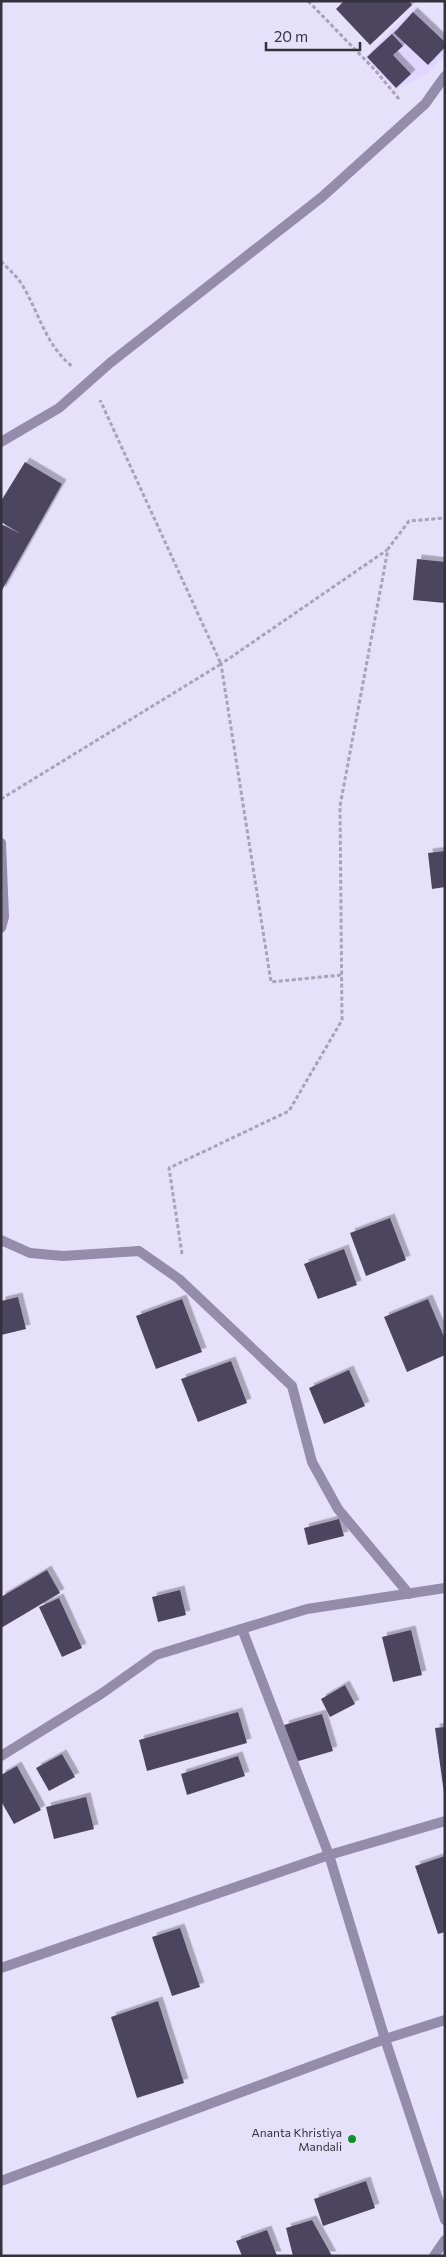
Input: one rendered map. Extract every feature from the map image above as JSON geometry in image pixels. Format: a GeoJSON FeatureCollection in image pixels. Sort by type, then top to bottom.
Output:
{"type":"FeatureCollection","features":[{"type":"Feature","properties":{"kind":"street"},"geometry":{"type":"LineString","coordinates":[[1,442],[59,408],[91,379],[322,197],[425,104],[445,76]]}},
{"type":"Feature","properties":{"kind":"street"},"geometry":{"type":"LineString","coordinates":[[1,843],[4,917],[1,928]]}},
{"type":"Feature","properties":{"kind":"street"},"geometry":{"type":"LineString","coordinates":[[1,1240],[30,1253],[63,1256],[139,1251],[187,1287],[292,1386],[312,1462],[338,1509],[409,1594]]}},
{"type":"Feature","properties":{"kind":"street"},"geometry":{"type":"LineString","coordinates":[[1,1756],[101,1694],[156,1655],[308,1609],[445,1588]]}},
{"type":"Feature","properties":{"kind":"street"},"geometry":{"type":"LineString","coordinates":[[242,1629],[329,1855],[385,2040],[445,2220]]}},
{"type":"Feature","properties":{"kind":"street"},"geometry":{"type":"LineString","coordinates":[[1,1745],[15,1748]]}},
{"type":"Feature","properties":{"kind":"street"},"geometry":{"type":"LineString","coordinates":[[1,1968],[329,1855],[445,1821]]}},
{"type":"Feature","properties":{"kind":"street"},"geometry":{"type":"LineString","coordinates":[[1,2182],[385,2040],[445,2020]]}},
{"type":"Feature","properties":{"kind":"street"},"geometry":{"type":"LineString","coordinates":[[434,2256],[445,2240]]}},
{"type":"Feature","properties":{"kind":"path"},"geometry":{"type":"LineString","coordinates":[[308,1],[375,70],[413,115]]}},
{"type":"Feature","properties":{"kind":"path"},"geometry":{"type":"LineString","coordinates":[[1,261],[23,286],[50,342],[65,360],[91,379],[221,664],[271,982],[341,975]]}},
{"type":"Feature","properties":{"kind":"path"},"geometry":{"type":"LineString","coordinates":[[1,799],[221,664],[388,549],[409,521],[445,518]]}},
{"type":"Feature","properties":{"kind":"path"},"geometry":{"type":"LineString","coordinates":[[187,1287],[169,1168],[289,1111],[342,1020],[340,806],[388,549]]}},
{"type":"Feature","properties":{"kind":"shaded area"},"geometry":{"type":"Polygon","coordinates":[[[415,6],[445,35],[445,54],[428,73],[395,90],[365,57],[415,6]]]}},
{"type":"Feature","properties":{"kind":"building"},"geometry":{"type":"Polygon","coordinates":[[[344,1],[409,1],[412,5],[370,45],[336,9],[344,1]]]}},
{"type":"Feature","properties":{"kind":"building"},"geometry":{"type":"Polygon","coordinates":[[[413,12],[445,42],[445,47],[428,65],[394,33],[413,12]]]}},
{"type":"Feature","properties":{"kind":"building"},"geometry":{"type":"Polygon","coordinates":[[[392,34],[403,46],[393,55],[411,74],[396,88],[367,57],[392,34]]]}},
{"type":"Feature","properties":{"kind":"building"},"geometry":{"type":"Polygon","coordinates":[[[25,462],[62,484],[1,592],[1,524],[21,534],[1,522],[1,501],[25,462]]]}},
{"type":"Feature","properties":{"kind":"building"},"geometry":{"type":"Polygon","coordinates":[[[417,559],[445,562],[445,603],[413,600],[417,559]]]}},
{"type":"Feature","properties":{"kind":"building"},"geometry":{"type":"Polygon","coordinates":[[[445,851],[445,887],[432,889],[428,853],[445,851]]]}},
{"type":"Feature","properties":{"kind":"building"},"geometry":{"type":"Polygon","coordinates":[[[390,1218],[406,1260],[366,1276],[350,1233],[390,1218]]]}},
{"type":"Feature","properties":{"kind":"building"},"geometry":{"type":"Polygon","coordinates":[[[344,1249],[357,1285],[318,1299],[304,1264],[344,1249]]]}},
{"type":"Feature","properties":{"kind":"building"},"geometry":{"type":"Polygon","coordinates":[[[18,1297],[26,1329],[1,1335],[1,1301],[18,1297]]]}},
{"type":"Feature","properties":{"kind":"building"},"geometry":{"type":"Polygon","coordinates":[[[182,1299],[202,1352],[156,1369],[136,1316],[182,1299]]]}},
{"type":"Feature","properties":{"kind":"building"},"geometry":{"type":"Polygon","coordinates":[[[428,1299],[445,1339],[445,1355],[407,1372],[384,1317],[428,1299]]]}},
{"type":"Feature","properties":{"kind":"building"},"geometry":{"type":"Polygon","coordinates":[[[231,1361],[247,1403],[198,1422],[181,1379],[231,1361]]]}},
{"type":"Feature","properties":{"kind":"building"},"geometry":{"type":"Polygon","coordinates":[[[349,1370],[365,1406],[324,1424],[309,1388],[349,1370]]]}},
{"type":"Feature","properties":{"kind":"building"},"geometry":{"type":"Polygon","coordinates":[[[339,1519],[344,1536],[308,1545],[304,1528],[339,1519]]]}},
{"type":"Feature","properties":{"kind":"building"},"geometry":{"type":"Polygon","coordinates":[[[47,1570],[60,1593],[1,1628],[1,1597],[47,1570]]]}},
{"type":"Feature","properties":{"kind":"building"},"geometry":{"type":"Polygon","coordinates":[[[180,1590],[186,1615],[158,1622],[152,1597],[180,1590]]]}},
{"type":"Feature","properties":{"kind":"building"},"geometry":{"type":"Polygon","coordinates":[[[59,1598],[82,1648],[62,1657],[39,1607],[59,1598]]]}},
{"type":"Feature","properties":{"kind":"building"},"geometry":{"type":"Polygon","coordinates":[[[411,1630],[422,1675],[393,1682],[382,1637],[411,1630]]]}},
{"type":"Feature","properties":{"kind":"building"},"geometry":{"type":"Polygon","coordinates":[[[345,1685],[355,1704],[330,1717],[321,1699],[345,1685]]]}},
{"type":"Feature","properties":{"kind":"building"},"geometry":{"type":"Polygon","coordinates":[[[238,1712],[247,1743],[147,1771],[139,1740],[238,1712]]]}},
{"type":"Feature","properties":{"kind":"building"},"geometry":{"type":"Polygon","coordinates":[[[322,1714],[333,1751],[295,1762],[284,1725],[322,1714]]]}},
{"type":"Feature","properties":{"kind":"building"},"geometry":{"type":"Polygon","coordinates":[[[445,1727],[445,1793],[444,1793],[435,1728],[445,1727]]]}},
{"type":"Feature","properties":{"kind":"building"},"geometry":{"type":"Polygon","coordinates":[[[62,1754],[75,1777],[49,1791],[36,1768],[62,1754]]]}},
{"type":"Feature","properties":{"kind":"building"},"geometry":{"type":"Polygon","coordinates":[[[238,1756],[245,1776],[187,1795],[181,1774],[238,1756]]]}},
{"type":"Feature","properties":{"kind":"building"},"geometry":{"type":"Polygon","coordinates":[[[17,1766],[41,1810],[14,1824],[1,1801],[1,1775],[17,1766]]]}},
{"type":"Feature","properties":{"kind":"building"},"geometry":{"type":"Polygon","coordinates":[[[86,1797],[94,1829],[54,1839],[46,1807],[86,1797]]]}},
{"type":"Feature","properties":{"kind":"building"},"geometry":{"type":"Polygon","coordinates":[[[445,1856],[445,1932],[438,1934],[415,1866],[445,1856]]]}},
{"type":"Feature","properties":{"kind":"building"},"geometry":{"type":"Polygon","coordinates":[[[180,1928],[200,1987],[172,1996],[152,1937],[180,1928]]]}},
{"type":"Feature","properties":{"kind":"building"},"geometry":{"type":"Polygon","coordinates":[[[158,2001],[184,2083],[137,2098],[111,2017],[158,2001]]]}},
{"type":"Feature","properties":{"kind":"building"},"geometry":{"type":"Polygon","coordinates":[[[366,2181],[375,2208],[323,2226],[314,2199],[366,2181]]]}},
{"type":"Feature","properties":{"kind":"building"},"geometry":{"type":"Polygon","coordinates":[[[312,2220],[332,2256],[293,2256],[286,2228],[312,2220]]]}},
{"type":"Feature","properties":{"kind":"building"},"geometry":{"type":"Polygon","coordinates":[[[267,2230],[277,2256],[242,2256],[236,2241],[267,2230]]]}},
{"type":"Feature","properties":{"kind":"place","name":"Ananta Khristiya Mandali"},"geometry":{"type":"Point","coordinates":[352,2139]}}]}
